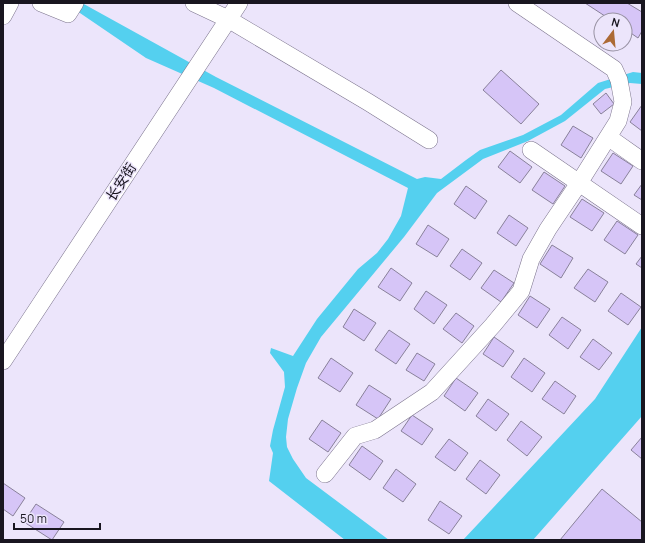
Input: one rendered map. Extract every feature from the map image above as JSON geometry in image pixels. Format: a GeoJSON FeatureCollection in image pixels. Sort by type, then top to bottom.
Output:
{"type":"FeatureCollection","features":[{"type":"Feature","properties":{"kind":"street"},"geometry":{"type":"LineString","coordinates":[[3,16],[10,3]]}},
{"type":"Feature","properties":{"kind":"street"},"geometry":{"type":"LineString","coordinates":[[41,3],[68,14],[75,3]]}},
{"type":"Feature","properties":{"kind":"street"},"geometry":{"type":"LineString","coordinates":[[194,3],[228,19],[429,140]]}},
{"type":"Feature","properties":{"kind":"street","name":"长安街"},"geometry":{"type":"LineString","coordinates":[[3,361],[239,3]]}},
{"type":"Feature","properties":{"kind":"street"},"geometry":{"type":"LineString","coordinates":[[324,474],[355,436],[375,430],[432,392],[493,325],[521,291],[531,259],[548,229],[618,121],[623,102],[619,80],[614,69],[517,3]]}},
{"type":"Feature","properties":{"kind":"street"},"geometry":{"type":"LineString","coordinates":[[608,137],[642,161]]}},
{"type":"Feature","properties":{"kind":"street"},"geometry":{"type":"LineString","coordinates":[[531,150],[642,226]]}},
{"type":"Feature","properties":{"kind":"water"},"geometry":{"type":"Polygon","coordinates":[[[82,3],[216,77],[417,179],[425,177],[441,179],[480,150],[523,135],[561,115],[598,83],[633,72],[642,73],[642,84],[630,83],[605,89],[565,121],[528,141],[483,159],[437,193],[404,237],[321,337],[306,363],[288,419],[286,437],[287,447],[306,478],[389,540],[345,540],[269,481],[273,453],[270,446],[285,387],[284,372],[270,353],[271,348],[293,356],[317,319],[358,269],[377,253],[388,239],[401,216],[408,188],[214,88],[146,58],[77,11],[82,3]]]}},
{"type":"Feature","properties":{"kind":"water"},"geometry":{"type":"Polygon","coordinates":[[[642,327],[642,416],[533,540],[463,540],[595,399],[642,327]]]}},
{"type":"Feature","properties":{"kind":"building"},"geometry":{"type":"Polygon","coordinates":[[[585,3],[627,3],[642,12],[642,31],[638,38],[633,35],[633,12],[599,12],[585,3]]]}},
{"type":"Feature","properties":{"kind":"building"},"geometry":{"type":"Polygon","coordinates":[[[501,70],[539,104],[521,124],[483,90],[501,70]]]}},
{"type":"Feature","properties":{"kind":"building"},"geometry":{"type":"Polygon","coordinates":[[[606,93],[614,104],[601,114],[593,104],[606,93]]]}},
{"type":"Feature","properties":{"kind":"building"},"geometry":{"type":"Polygon","coordinates":[[[642,105],[642,131],[630,122],[642,105]]]}},
{"type":"Feature","properties":{"kind":"building"},"geometry":{"type":"Polygon","coordinates":[[[573,126],[593,138],[581,158],[561,145],[573,126]]]}},
{"type":"Feature","properties":{"kind":"building"},"geometry":{"type":"Polygon","coordinates":[[[510,151],[532,167],[520,183],[498,167],[510,151]]]}},
{"type":"Feature","properties":{"kind":"building"},"geometry":{"type":"Polygon","coordinates":[[[613,153],[633,166],[621,184],[601,171],[613,153]]]}},
{"type":"Feature","properties":{"kind":"building"},"geometry":{"type":"Polygon","coordinates":[[[544,172],[565,186],[553,204],[532,190],[544,172]]]}},
{"type":"Feature","properties":{"kind":"building"},"geometry":{"type":"Polygon","coordinates":[[[642,184],[642,200],[634,195],[642,184]]]}},
{"type":"Feature","properties":{"kind":"building"},"geometry":{"type":"Polygon","coordinates":[[[466,186],[487,201],[475,219],[454,204],[466,186]]]}},
{"type":"Feature","properties":{"kind":"building"},"geometry":{"type":"Polygon","coordinates":[[[582,199],[604,213],[592,231],[570,217],[582,199]]]}},
{"type":"Feature","properties":{"kind":"building"},"geometry":{"type":"Polygon","coordinates":[[[509,215],[528,228],[516,246],[497,233],[509,215]]]}},
{"type":"Feature","properties":{"kind":"building"},"geometry":{"type":"Polygon","coordinates":[[[617,221],[638,235],[625,254],[604,240],[617,221]]]}},
{"type":"Feature","properties":{"kind":"building"},"geometry":{"type":"Polygon","coordinates":[[[428,225],[449,239],[437,257],[416,244],[428,225]]]}},
{"type":"Feature","properties":{"kind":"building"},"geometry":{"type":"Polygon","coordinates":[[[552,245],[573,258],[561,278],[540,264],[552,245]]]}},
{"type":"Feature","properties":{"kind":"building"},"geometry":{"type":"Polygon","coordinates":[[[462,249],[482,263],[470,280],[450,266],[462,249]]]}},
{"type":"Feature","properties":{"kind":"building"},"geometry":{"type":"Polygon","coordinates":[[[642,256],[642,268],[636,264],[642,256]]]}},
{"type":"Feature","properties":{"kind":"building"},"geometry":{"type":"Polygon","coordinates":[[[391,268],[412,283],[400,301],[378,287],[391,268]]]}},
{"type":"Feature","properties":{"kind":"building"},"geometry":{"type":"Polygon","coordinates":[[[588,269],[608,282],[595,302],[574,288],[588,269]]]}},
{"type":"Feature","properties":{"kind":"building"},"geometry":{"type":"Polygon","coordinates":[[[494,270],[514,283],[501,302],[481,288],[494,270]]]}},
{"type":"Feature","properties":{"kind":"building"},"geometry":{"type":"Polygon","coordinates":[[[426,291],[447,305],[434,324],[414,309],[426,291]]]}},
{"type":"Feature","properties":{"kind":"building"},"geometry":{"type":"Polygon","coordinates":[[[621,293],[641,307],[628,325],[608,311],[621,293]]]}},
{"type":"Feature","properties":{"kind":"building"},"geometry":{"type":"Polygon","coordinates":[[[530,296],[550,309],[537,328],[518,315],[530,296]]]}},
{"type":"Feature","properties":{"kind":"building"},"geometry":{"type":"Polygon","coordinates":[[[354,309],[376,323],[364,341],[343,327],[354,309]]]}},
{"type":"Feature","properties":{"kind":"building"},"geometry":{"type":"Polygon","coordinates":[[[456,313],[474,326],[462,343],[443,329],[456,313]]]}},
{"type":"Feature","properties":{"kind":"building"},"geometry":{"type":"Polygon","coordinates":[[[562,317],[581,330],[568,349],[549,335],[562,317]]]}},
{"type":"Feature","properties":{"kind":"building"},"geometry":{"type":"Polygon","coordinates":[[[389,330],[410,344],[396,364],[375,350],[389,330]]]}},
{"type":"Feature","properties":{"kind":"building"},"geometry":{"type":"Polygon","coordinates":[[[494,337],[514,351],[503,367],[483,354],[494,337]]]}},
{"type":"Feature","properties":{"kind":"building"},"geometry":{"type":"Polygon","coordinates":[[[593,339],[612,353],[599,370],[580,357],[593,339]]]}},
{"type":"Feature","properties":{"kind":"building"},"geometry":{"type":"Polygon","coordinates":[[[417,353],[435,364],[424,381],[406,370],[417,353]]]}},
{"type":"Feature","properties":{"kind":"building"},"geometry":{"type":"Polygon","coordinates":[[[331,358],[353,373],[340,392],[318,378],[331,358]]]}},
{"type":"Feature","properties":{"kind":"building"},"geometry":{"type":"Polygon","coordinates":[[[524,358],[545,373],[532,392],[511,377],[524,358]]]}},
{"type":"Feature","properties":{"kind":"building"},"geometry":{"type":"Polygon","coordinates":[[[456,378],[478,393],[465,411],[444,396],[456,378]]]}},
{"type":"Feature","properties":{"kind":"building"},"geometry":{"type":"Polygon","coordinates":[[[555,381],[576,396],[564,414],[542,399],[555,381]]]}},
{"type":"Feature","properties":{"kind":"building"},"geometry":{"type":"Polygon","coordinates":[[[369,385],[391,399],[378,419],[356,405],[369,385]]]}},
{"type":"Feature","properties":{"kind":"building"},"geometry":{"type":"Polygon","coordinates":[[[488,399],[509,414],[496,431],[476,416],[488,399]]]}},
{"type":"Feature","properties":{"kind":"building"},"geometry":{"type":"Polygon","coordinates":[[[412,415],[433,429],[422,445],[401,431],[412,415]]]}},
{"type":"Feature","properties":{"kind":"building"},"geometry":{"type":"Polygon","coordinates":[[[322,420],[341,433],[328,452],[309,439],[322,420]]]}},
{"type":"Feature","properties":{"kind":"building"},"geometry":{"type":"Polygon","coordinates":[[[521,421],[542,437],[527,456],[507,440],[521,421]]]}},
{"type":"Feature","properties":{"kind":"building"},"geometry":{"type":"Polygon","coordinates":[[[642,437],[642,459],[631,450],[642,437]]]}},
{"type":"Feature","properties":{"kind":"building"},"geometry":{"type":"Polygon","coordinates":[[[449,439],[468,453],[455,471],[435,457],[449,439]]]}},
{"type":"Feature","properties":{"kind":"building"},"geometry":{"type":"Polygon","coordinates":[[[362,446],[383,461],[370,480],[349,465],[362,446]]]}},
{"type":"Feature","properties":{"kind":"building"},"geometry":{"type":"Polygon","coordinates":[[[480,460],[500,475],[486,494],[466,479],[480,460]]]}},
{"type":"Feature","properties":{"kind":"building"},"geometry":{"type":"Polygon","coordinates":[[[396,469],[416,484],[403,502],[383,488],[396,469]]]}},
{"type":"Feature","properties":{"kind":"building"},"geometry":{"type":"Polygon","coordinates":[[[3,483],[25,498],[13,516],[3,509],[3,483]]]}},
{"type":"Feature","properties":{"kind":"building"},"geometry":{"type":"Polygon","coordinates":[[[602,489],[642,522],[642,540],[560,540],[602,489]]]}},
{"type":"Feature","properties":{"kind":"building"},"geometry":{"type":"Polygon","coordinates":[[[440,501],[462,516],[449,534],[428,520],[440,501]]]}},
{"type":"Feature","properties":{"kind":"building"},"geometry":{"type":"Polygon","coordinates":[[[36,504],[64,522],[52,540],[24,522],[36,504]]]}}]}
